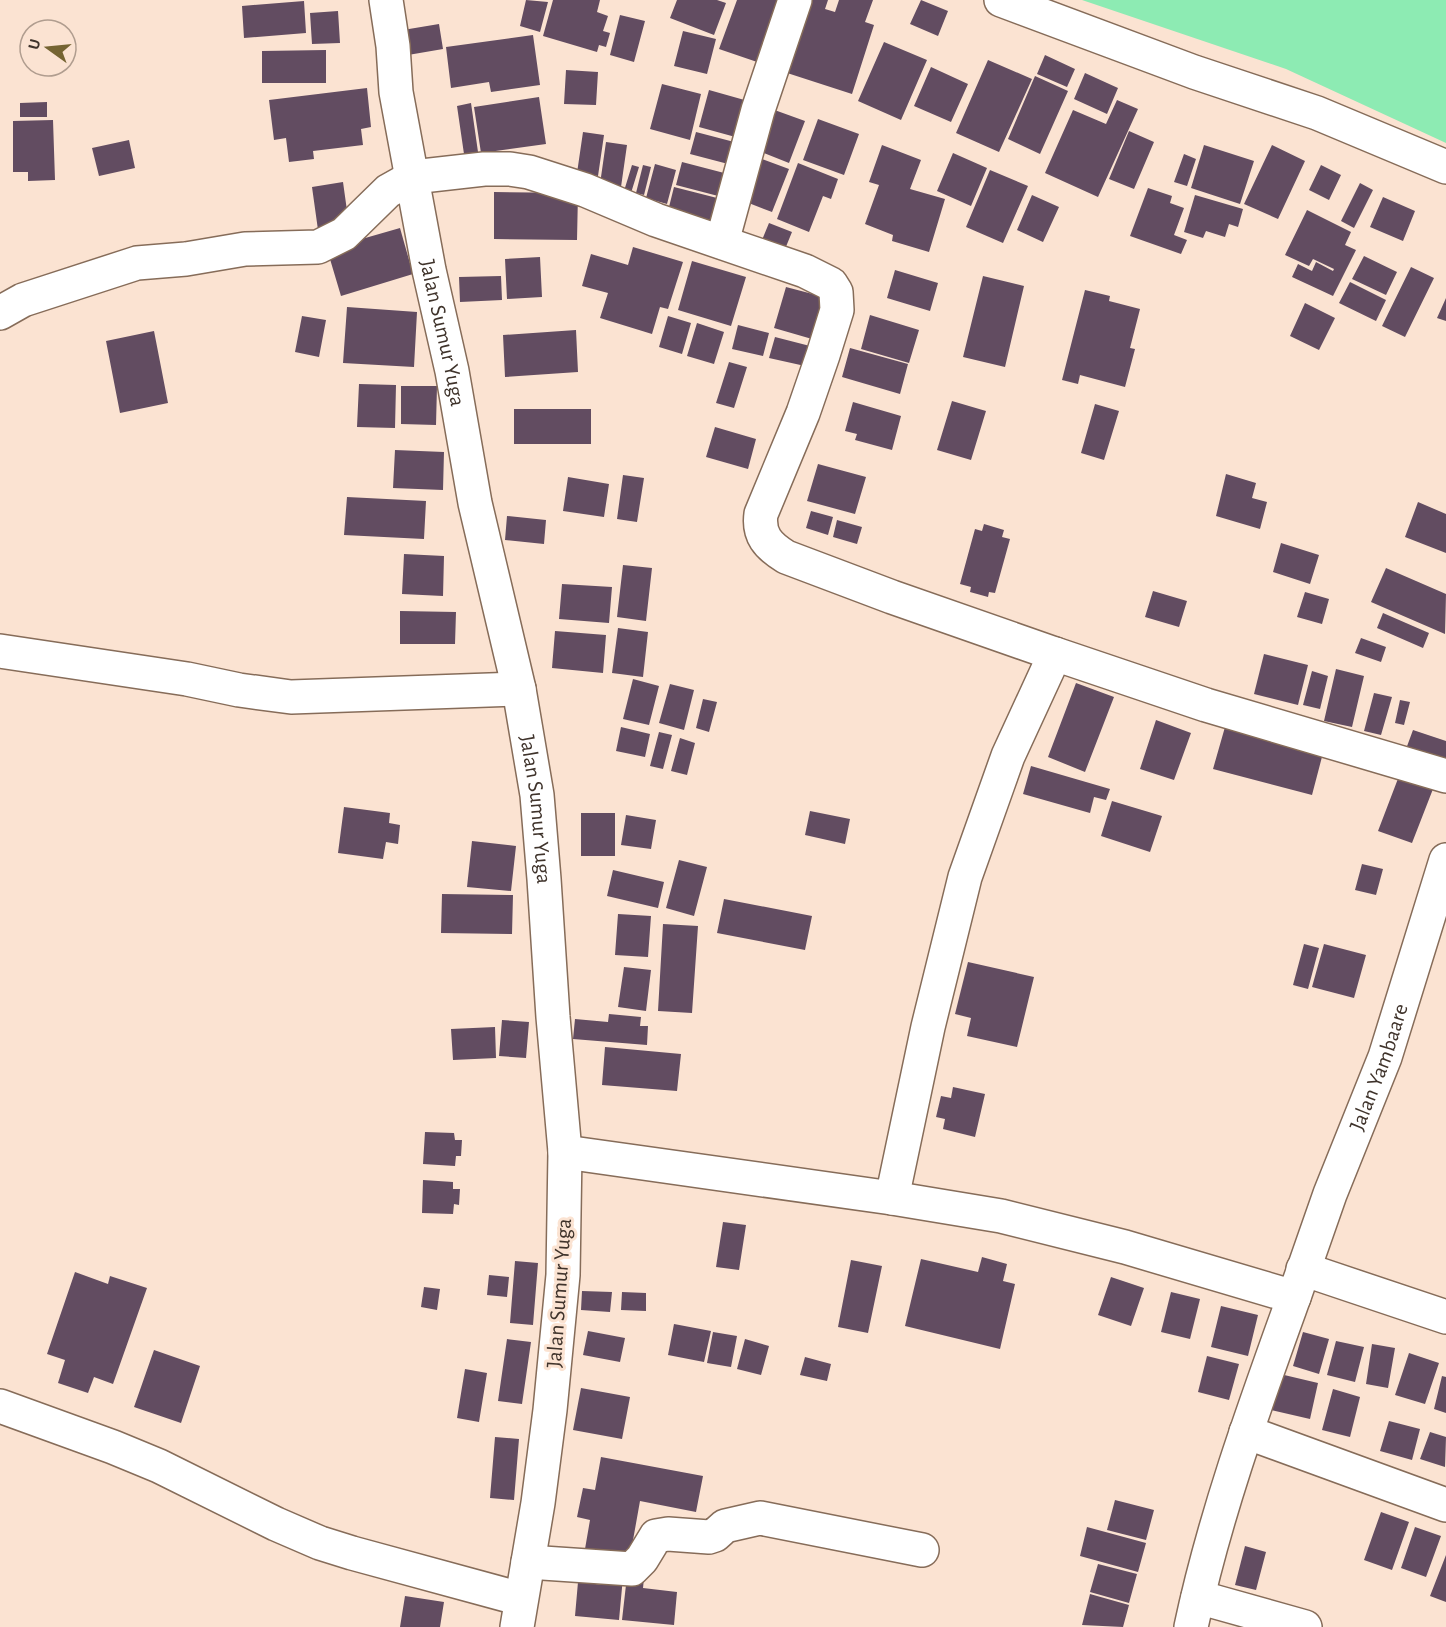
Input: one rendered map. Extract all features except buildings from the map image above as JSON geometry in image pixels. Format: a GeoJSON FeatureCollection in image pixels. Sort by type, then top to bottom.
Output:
{"type":"FeatureCollection","features":[{"type":"Feature","properties":{"kind":"street","name":"Jalan Sumur Yuga"},"geometry":{"type":"LineString","coordinates":[[386,0],[393,46],[396,92],[429,270],[452,371],[475,503],[519,689],[537,795],[565,1152],[563,1275],[550,1410],[519,1613]]}},
{"type":"Feature","properties":{"kind":"street"},"geometry":{"type":"LineString","coordinates":[[722,242],[758,110],[795,0]]}},
{"type":"Feature","properties":{"kind":"street"},"geometry":{"type":"LineString","coordinates":[[1001,0],[1260,96],[1317,113],[1446,167]]}},
{"type":"Feature","properties":{"kind":"street"},"geometry":{"type":"LineString","coordinates":[[0,313],[23,300],[137,263],[186,259],[245,249],[318,247],[344,234],[388,191],[413,177],[484,169],[529,172],[585,190],[656,220],[805,271],[831,284],[838,302],[834,323],[803,413],[761,514],[760,531],[772,549],[786,557],[892,597],[1206,705],[1446,776]]}},
{"type":"Feature","properties":{"kind":"street"},"geometry":{"type":"LineString","coordinates":[[0,651],[291,697],[519,689]]}},
{"type":"Feature","properties":{"kind":"street"},"geometry":{"type":"LineString","coordinates":[[892,1198],[928,1027],[965,877],[1008,756],[1055,654]]}},
{"type":"Feature","properties":{"kind":"street","name":"Jalan Yambaare"},"geometry":{"type":"LineString","coordinates":[[1194,1612],[1246,1432],[1298,1283],[1385,1057],[1446,860]]}},
{"type":"Feature","properties":{"kind":"street"},"geometry":{"type":"LineString","coordinates":[[565,1152],[892,1198],[1040,1224],[1446,1317]]}},
{"type":"Feature","properties":{"kind":"street"},"geometry":{"type":"LineString","coordinates":[[0,1406],[159,1466],[276,1524],[320,1543],[519,1613]]}},
{"type":"Feature","properties":{"kind":"street"},"geometry":{"type":"LineString","coordinates":[[1246,1432],[1446,1505]]}},
{"type":"Feature","properties":{"kind":"street"},"geometry":{"type":"LineString","coordinates":[[528,1562],[632,1569],[642,1559],[656,1536],[668,1534],[709,1537],[725,1526],[760,1518],[921,1550]]}},
{"type":"Feature","properties":{"kind":"street"},"geometry":{"type":"LineString","coordinates":[[1194,1612],[1305,1627]]}},
{"type":"Feature","properties":{"kind":"green space"},"geometry":{"type":"Polygon","coordinates":[[[1082,0],[1446,0],[1446,143],[1286,69],[1082,0]]]}}]}
